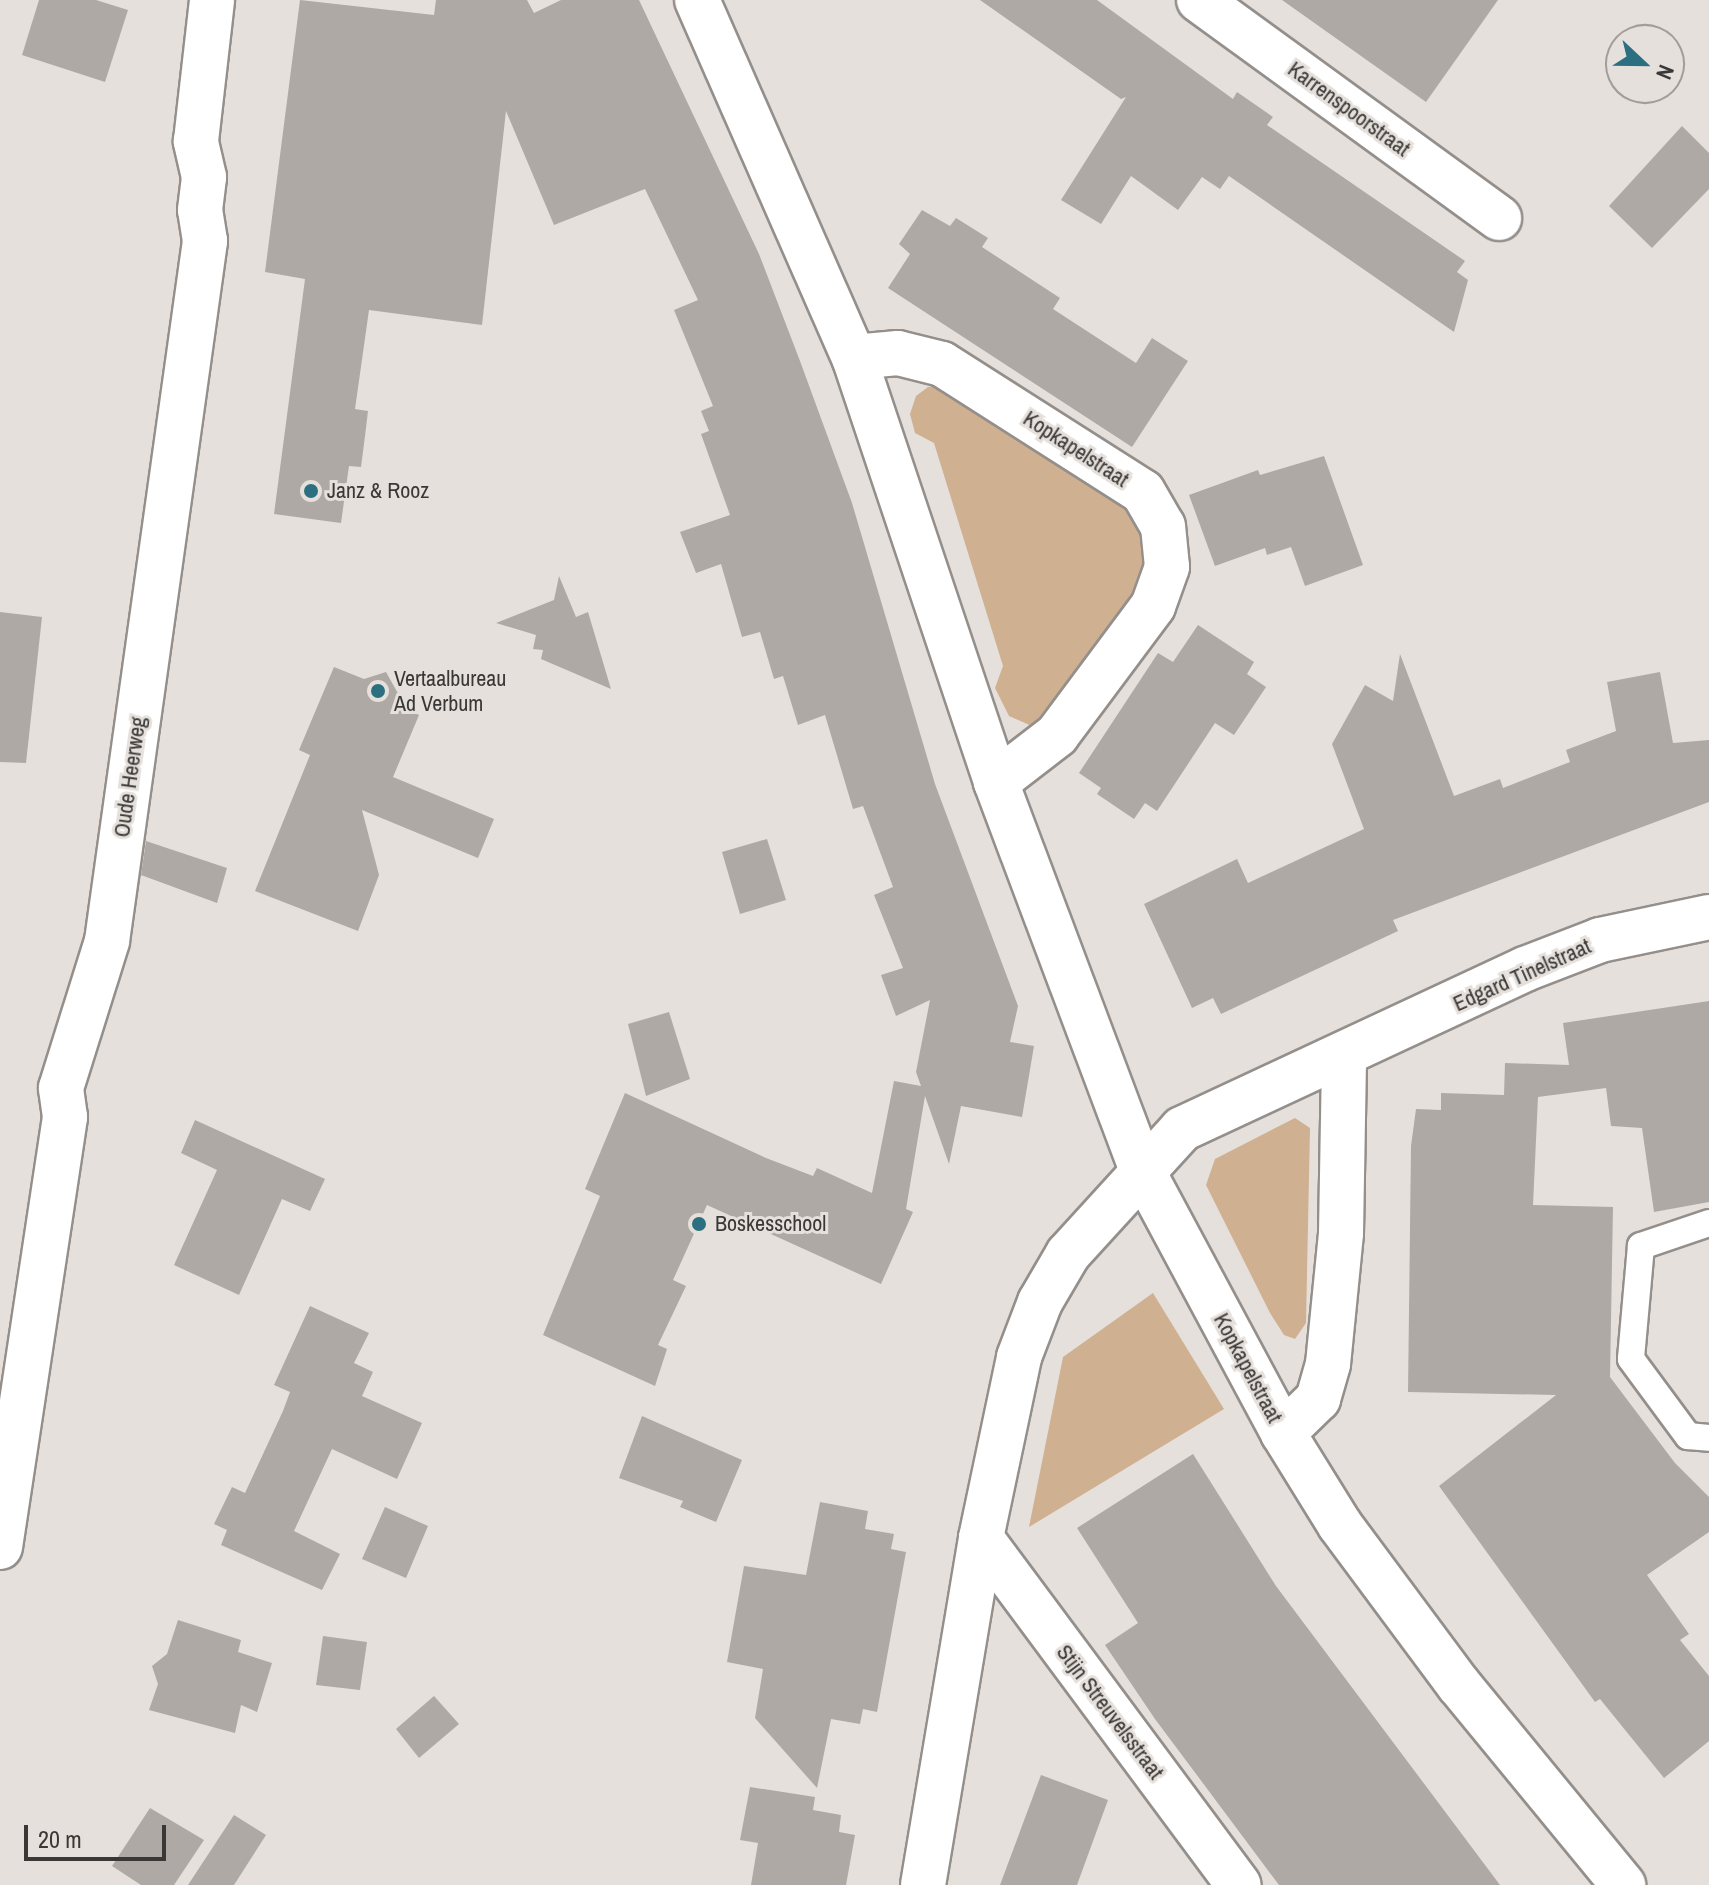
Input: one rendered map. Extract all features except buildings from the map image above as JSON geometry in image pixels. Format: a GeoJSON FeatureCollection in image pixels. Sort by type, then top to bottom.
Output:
{"type":"FeatureCollection","features":[{"type":"Feature","properties":{"kind":"street","name":"Oude Heerweg"},"geometry":{"type":"LineString","coordinates":[[0,1547],[65,1117],[61,1088],[107,941],[205,241],[200,210],[204,177],[196,141],[212,0]]}},
{"type":"Feature","properties":{"kind":"street","name":"Kopkapelstraat"},"geometry":{"type":"LineString","coordinates":[[697,0],[854,357],[996,782],[1141,1168],[1283,1433],[1407,1618],[1623,1885]]}},
{"type":"Feature","properties":{"kind":"street","name":"Karrenspoorstraat"},"geometry":{"type":"LineString","coordinates":[[1199,0],[1499,218]]}},
{"type":"Feature","properties":{"kind":"street","name":"Kopkapelstraat"},"geometry":{"type":"LineString","coordinates":[[854,357],[898,353],[942,364],[1143,492],[1163,526],[1167,567],[1153,606],[1057,735],[996,782]]}},
{"type":"Feature","properties":{"kind":"street","name":"Edgard Tinelstraat"},"geometry":{"type":"LineString","coordinates":[[1141,1168],[1182,1129],[1575,950],[1709,917]]}},
{"type":"Feature","properties":{"kind":"street"},"geometry":{"type":"LineString","coordinates":[[1283,1433],[1318,1399],[1328,1364],[1341,1233],[1344,1057]]}},
{"type":"Feature","properties":{"kind":"street"},"geometry":{"type":"LineString","coordinates":[[923,1885],[981,1538],[1019,1357],[1040,1302],[1068,1254],[1141,1168]]}},
{"type":"Feature","properties":{"kind":"street","name":"Stijn Streuvelsstraat"},"geometry":{"type":"LineString","coordinates":[[981,1538],[1239,1885]]}},
{"type":"Feature","properties":{"kind":"lane"},"geometry":{"type":"LineString","coordinates":[[1709,1223],[1641,1246],[1631,1359],[1688,1436],[1709,1438]]}},
{"type":"Feature","properties":{"kind":"shaded area"},"geometry":{"type":"Polygon","coordinates":[[[944,386],[989,411],[1156,527],[1147,582],[1072,699],[1034,727],[1009,716],[995,688],[1003,666],[934,443],[915,433],[910,414],[916,396],[928,387],[944,386]]]}},
{"type":"Feature","properties":{"kind":"shaded area"},"geometry":{"type":"Polygon","coordinates":[[[1295,1118],[1310,1128],[1306,1323],[1295,1339],[1284,1335],[1270,1313],[1206,1185],[1215,1159],[1295,1118]]]}},
{"type":"Feature","properties":{"kind":"shaded area"},"geometry":{"type":"Polygon","coordinates":[[[1153,1293],[1224,1409],[1029,1527],[1063,1357],[1153,1293]]]}},
{"type":"Feature","properties":{"kind":"place","name":"Janz & Rooz"},"geometry":{"type":"Point","coordinates":[311,491]}},
{"type":"Feature","properties":{"kind":"place","name":"Vertaalbureau Ad Verbum"},"geometry":{"type":"Point","coordinates":[378,691]}},
{"type":"Feature","properties":{"kind":"place","name":"Boskesschool"},"geometry":{"type":"Point","coordinates":[699,1224]}}]}
